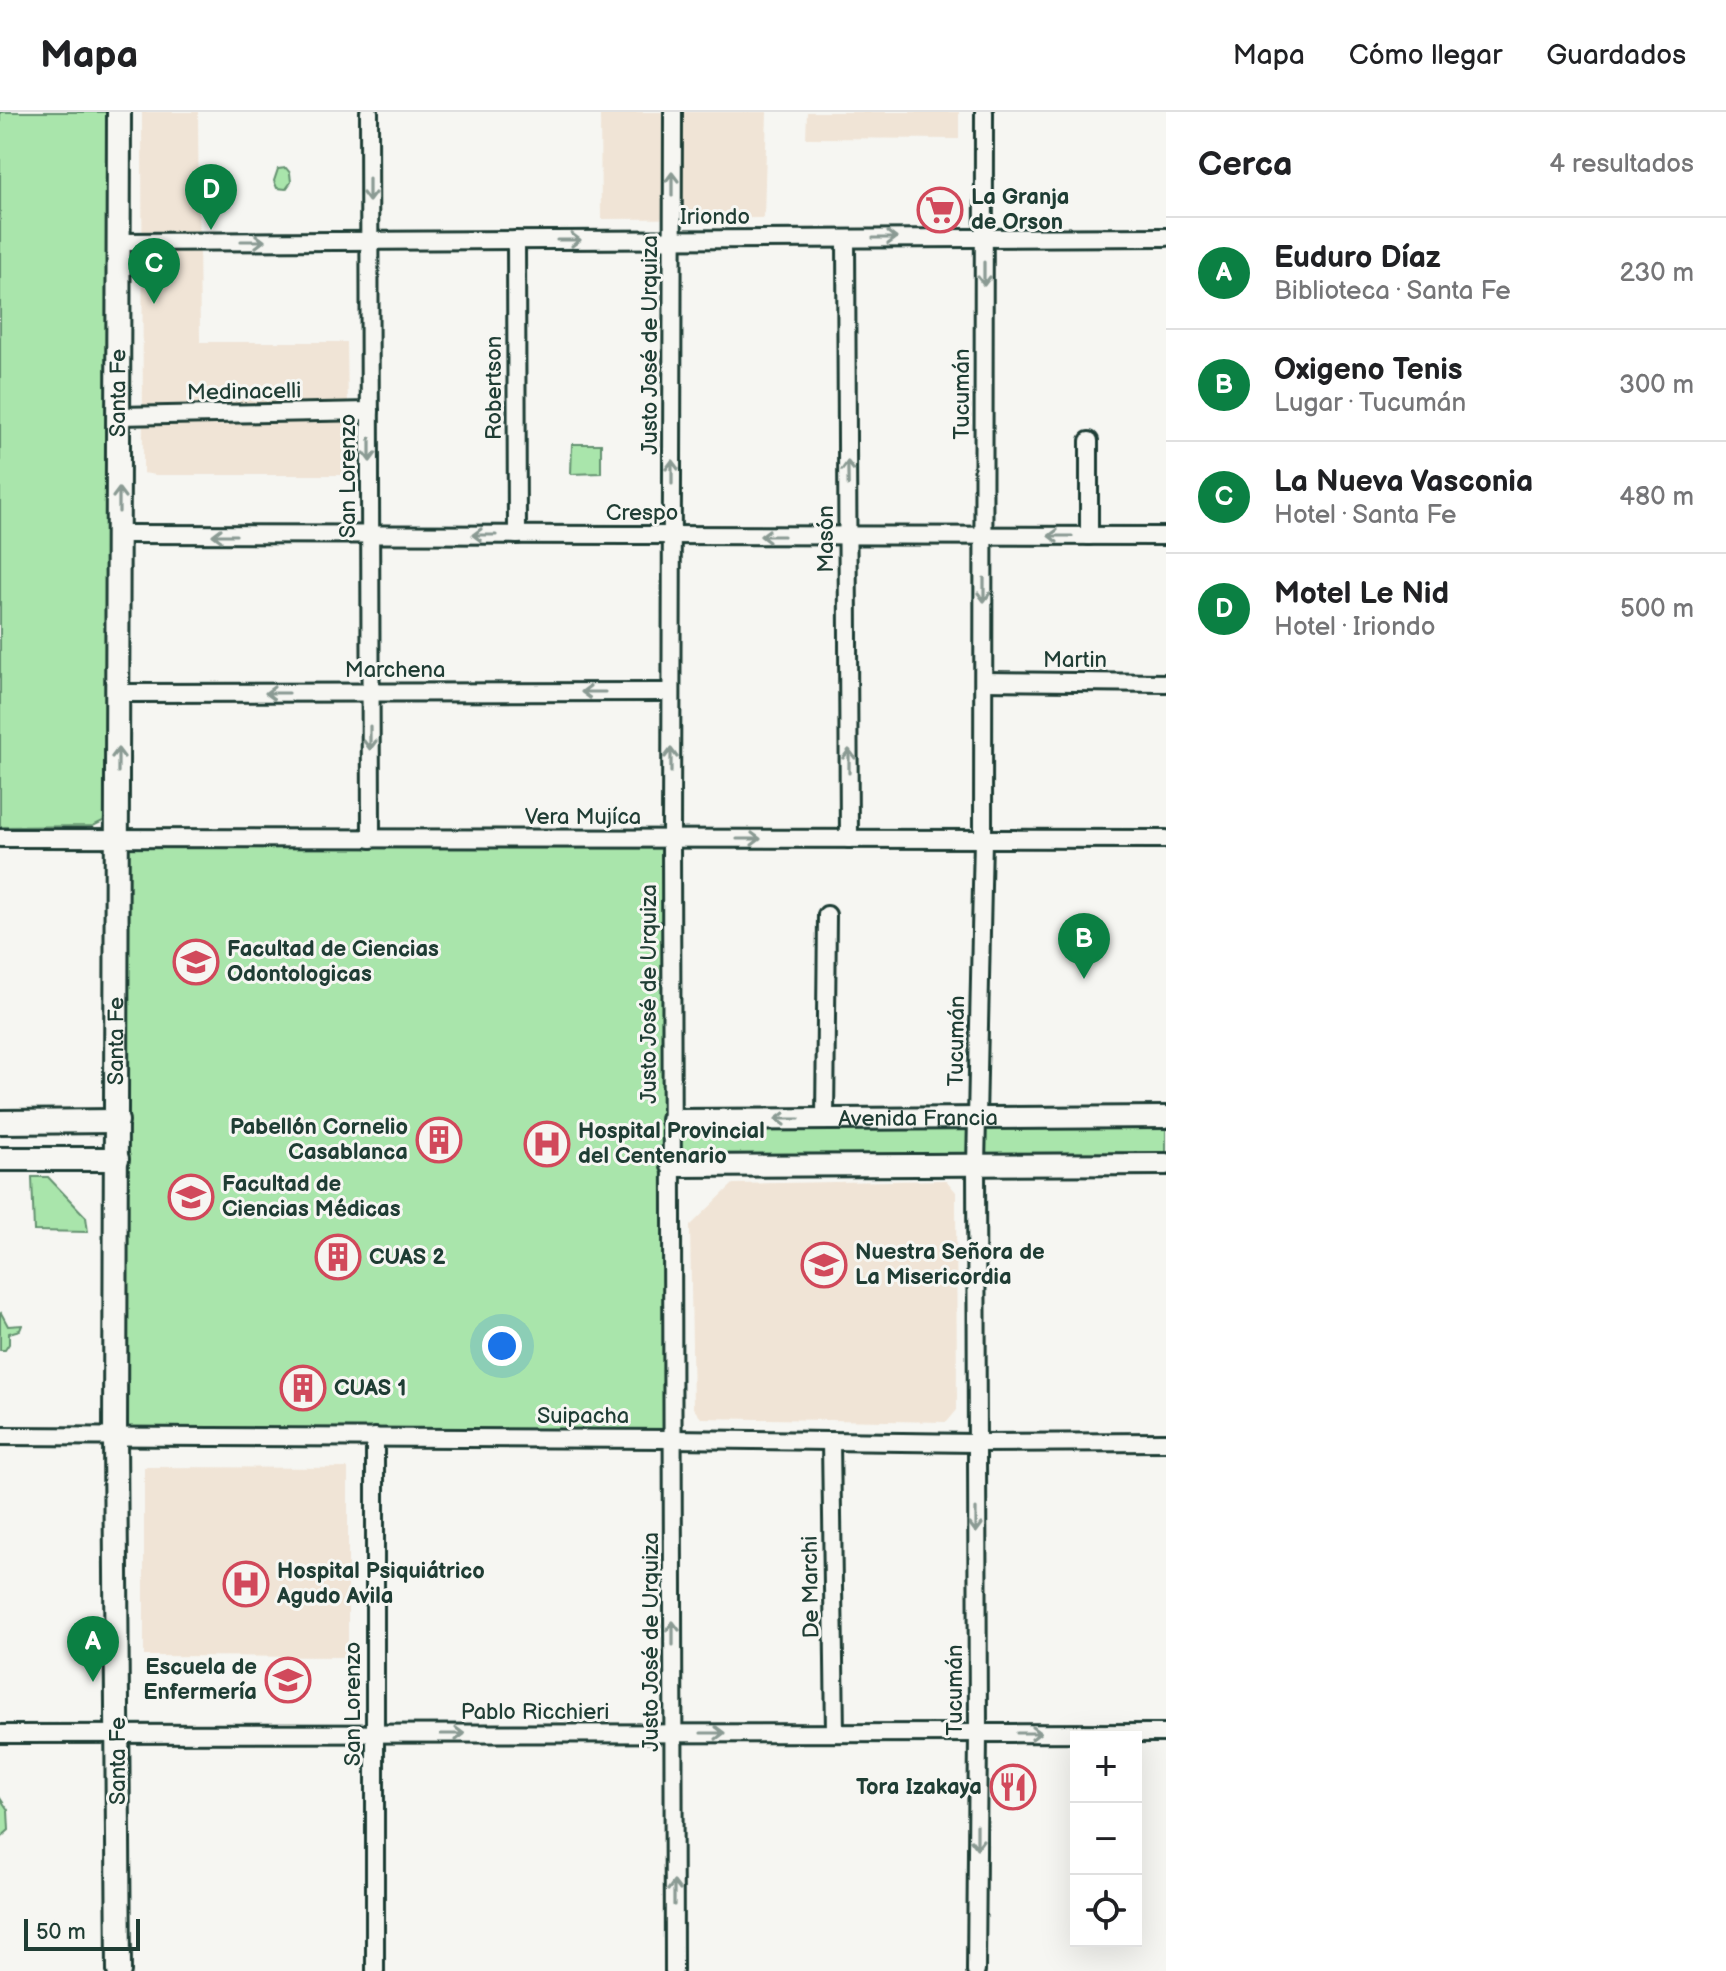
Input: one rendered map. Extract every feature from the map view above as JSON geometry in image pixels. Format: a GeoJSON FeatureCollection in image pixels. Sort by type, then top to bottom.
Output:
{"type":"FeatureCollection","features":[{"type":"Feature","properties":{"kind":"main road","name":"Santa Fe"},"geometry":{"type":"LineString","coordinates":[[119,112],[115,1438],[119,1971]]}},
{"type":"Feature","properties":{"kind":"main road"},"geometry":{"type":"LineString","coordinates":[[0,1122],[117,1121]]}},
{"type":"Feature","properties":{"kind":"main road"},"geometry":{"type":"LineString","coordinates":[[0,1159],[117,1159]]}},
{"type":"Feature","properties":{"kind":"street","name":"San Lorenzo"},"geometry":{"type":"LineString","coordinates":[[369,112],[371,839]]}},
{"type":"Feature","properties":{"kind":"street","name":"Justo José de Urquiza"},"geometry":{"type":"LineString","coordinates":[[673,112],[674,1971]]}},
{"type":"Feature","properties":{"kind":"street","name":"Tucumán"},"geometry":{"type":"LineString","coordinates":[[976,1971],[976,1165],[983,839],[984,112]]}},
{"type":"Feature","properties":{"kind":"street","name":"Iriondo"},"geometry":{"type":"LineString","coordinates":[[119,242],[1166,237]]}},
{"type":"Feature","properties":{"kind":"street","name":"Masón"},"geometry":{"type":"LineString","coordinates":[[846,239],[849,839]]}},
{"type":"Feature","properties":{"kind":"street","name":"Robertson"},"geometry":{"type":"LineString","coordinates":[[516,240],[517,535]]}},
{"type":"Feature","properties":{"kind":"street","name":"Medinacelli"},"geometry":{"type":"LineString","coordinates":[[119,416],[370,411]]}},
{"type":"Feature","properties":{"kind":"street"},"geometry":{"type":"LineString","coordinates":[[1089,441],[1089,536]]}},
{"type":"Feature","properties":{"kind":"street","name":"Crespo"},"geometry":{"type":"LineString","coordinates":[[119,534],[1166,536]]}},
{"type":"Feature","properties":{"kind":"street","name":"Martin"},"geometry":{"type":"LineString","coordinates":[[984,681],[1166,683]]}},
{"type":"Feature","properties":{"kind":"street","name":"Marchena"},"geometry":{"type":"LineString","coordinates":[[119,693],[671,692]]}},
{"type":"Feature","properties":{"kind":"street","name":"Vera Mujíca"},"geometry":{"type":"LineString","coordinates":[[0,838],[1166,839]]}},
{"type":"Feature","properties":{"kind":"street"},"geometry":{"type":"LineString","coordinates":[[825,1119],[827,915]]}},
{"type":"Feature","properties":{"kind":"street","name":"Avenida Francia"},"geometry":{"type":"LineString","coordinates":[[672,1120],[1166,1117]]}},
{"type":"Feature","properties":{"kind":"street","name":"Avenida Francia"},"geometry":{"type":"LineString","coordinates":[[672,1166],[1166,1164]]}},
{"type":"Feature","properties":{"kind":"street","name":"Suipacha"},"geometry":{"type":"LineString","coordinates":[[0,1436],[1166,1442]]}},
{"type":"Feature","properties":{"kind":"street","name":"San Lorenzo"},"geometry":{"type":"LineString","coordinates":[[375,1437],[375,1971]]}},
{"type":"Feature","properties":{"kind":"street","name":"De Marchi"},"geometry":{"type":"LineString","coordinates":[[831,1441],[835,1733]]}},
{"type":"Feature","properties":{"kind":"street","name":"Pablo Ricchieri"},"geometry":{"type":"LineString","coordinates":[[0,1734],[1166,1733]]}},
{"type":"Feature","properties":{"kind":"shaded area"},"geometry":{"type":"Polygon","coordinates":[[[142,112],[198,112],[200,342],[347,342],[349,475],[143,473],[142,112]]]}},
{"type":"Feature","properties":{"kind":"shaded area"},"geometry":{"type":"Polygon","coordinates":[[[600,112],[767,112],[764,218],[601,219],[600,112]]]}},
{"type":"Feature","properties":{"kind":"shaded area"},"geometry":{"type":"Polygon","coordinates":[[[807,112],[959,112],[959,139],[806,138],[807,112]]]}},
{"type":"Feature","properties":{"kind":"shaded area","name":"Nuestra Señora de La Misericordia"},"geometry":{"type":"Polygon","coordinates":[[[946,1180],[956,1192],[957,1410],[947,1422],[701,1418],[693,1408],[690,1226],[733,1184],[946,1180]]]}},
{"type":"Feature","properties":{"kind":"shaded area","name":"Hospital Psiquiátrico Agudo Avila"},"geometry":{"type":"Polygon","coordinates":[[[144,1467],[348,1468],[348,1657],[144,1656],[144,1467]]]}},
{"type":"Feature","properties":{"kind":"green space"},"geometry":{"type":"Polygon","coordinates":[[[0,112],[110,112],[109,811],[103,821],[93,826],[0,827],[0,112]]]}},
{"type":"Feature","properties":{"kind":"green space"},"geometry":{"type":"Polygon","coordinates":[[[286,168],[291,182],[286,189],[277,188],[274,181],[278,169],[286,168]]]}},
{"type":"Feature","properties":{"kind":"green space"},"geometry":{"type":"Polygon","coordinates":[[[572,444],[601,444],[601,473],[571,474],[572,444]]]}},
{"type":"Feature","properties":{"kind":"green space"},"geometry":{"type":"Polygon","coordinates":[[[118,838],[671,838],[672,1120],[1166,1117],[1166,1164],[672,1166],[673,1439],[115,1438],[118,838]]]}},
{"type":"Feature","properties":{"kind":"green space"},"geometry":{"type":"Polygon","coordinates":[[[32,1177],[48,1177],[86,1217],[88,1232],[34,1231],[32,1177]]]}},
{"type":"Feature","properties":{"kind":"green space"},"geometry":{"type":"Polygon","coordinates":[[[1,1313],[8,1326],[22,1325],[20,1330],[9,1333],[9,1344],[5,1350],[0,1350],[1,1313]]]}},
{"type":"Feature","properties":{"kind":"green space"},"geometry":{"type":"Polygon","coordinates":[[[0,1798],[8,1810],[9,1830],[0,1838],[0,1798]]]}},
{"type":"Feature","properties":{"kind":"place","name":"La Granja de Orson"},"geometry":{"type":"Point","coordinates":[940,210]}},
{"type":"Feature","properties":{"kind":"place","name":"Motel Le Nid"},"geometry":{"type":"Point","coordinates":[211,230]}},
{"type":"Feature","properties":{"kind":"place","name":"La Nueva Vasconia"},"geometry":{"type":"Point","coordinates":[154,304]}},
{"type":"Feature","properties":{"kind":"place","name":"Facultad de Ciencias Odontologicas"},"geometry":{"type":"Point","coordinates":[196,962]}},
{"type":"Feature","properties":{"kind":"place","name":"Oxigeno Tenis"},"geometry":{"type":"Point","coordinates":[1084,979]}},
{"type":"Feature","properties":{"kind":"place","name":"Pabellón Cornelio Casablanca"},"geometry":{"type":"Point","coordinates":[439,1140]}},
{"type":"Feature","properties":{"kind":"place","name":"Hospital Provincial del Centenario"},"geometry":{"type":"Point","coordinates":[547,1144]}},
{"type":"Feature","properties":{"kind":"place","name":"Facultad de Ciencias Médicas"},"geometry":{"type":"Point","coordinates":[191,1197]}},
{"type":"Feature","properties":{"kind":"place","name":"CUAS 2"},"geometry":{"type":"Point","coordinates":[338,1257]}},
{"type":"Feature","properties":{"kind":"place","name":"Nuestra Señora de La Misericordia"},"geometry":{"type":"Point","coordinates":[824,1265]}},
{"type":"Feature","properties":{"kind":"place","name":"CUAS 1"},"geometry":{"type":"Point","coordinates":[303,1388]}},
{"type":"Feature","properties":{"kind":"place","name":"Hospital Psiquiátrico Agudo Avila"},"geometry":{"type":"Point","coordinates":[246,1584]}},
{"type":"Feature","properties":{"kind":"place","name":"Escuela de Enfermería"},"geometry":{"type":"Point","coordinates":[288,1680]}},
{"type":"Feature","properties":{"kind":"place","name":"Euduro Díaz"},"geometry":{"type":"Point","coordinates":[93,1682]}},
{"type":"Feature","properties":{"kind":"place","name":"Tora Izakaya"},"geometry":{"type":"Point","coordinates":[1013,1787]}}]}
